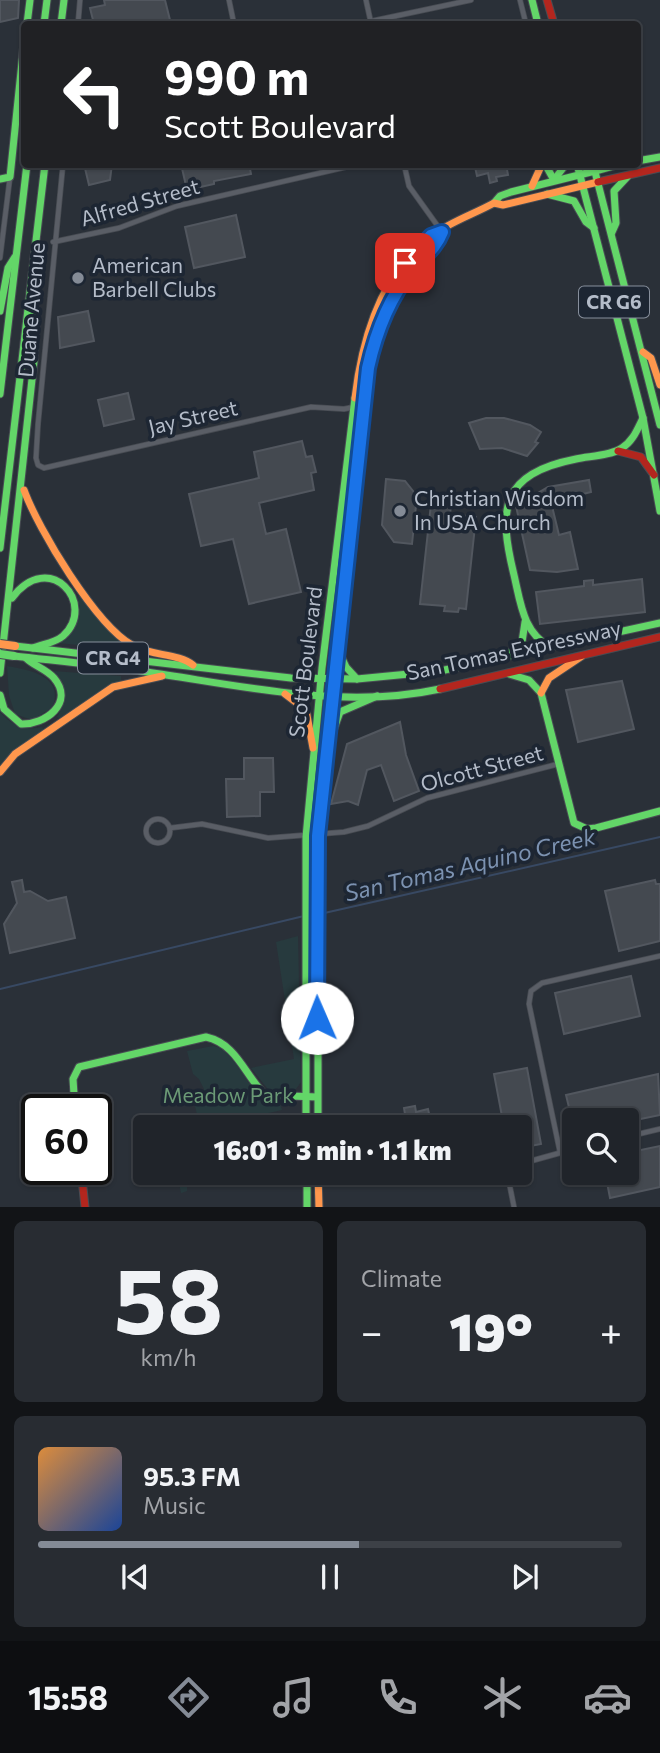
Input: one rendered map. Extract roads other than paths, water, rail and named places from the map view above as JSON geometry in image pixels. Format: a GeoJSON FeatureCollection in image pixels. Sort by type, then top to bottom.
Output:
{"type":"FeatureCollection","features":[{"type":"Feature","properties":{"kind":"main road"},"geometry":{"type":"LineString","coordinates":[[27,21],[30,0]]}},
{"type":"Feature","properties":{"kind":"main road"},"geometry":{"type":"LineString","coordinates":[[44,21],[47,0]]}},
{"type":"Feature","properties":{"kind":"main road"},"geometry":{"type":"LineString","coordinates":[[61,21],[64,0]]}},
{"type":"Feature","properties":{"kind":"main road"},"geometry":{"type":"LineString","coordinates":[[532,0],[537,21]]}},
{"type":"Feature","properties":{"kind":"main road"},"geometry":{"type":"LineString","coordinates":[[547,0],[553,21]]}},
{"type":"Feature","properties":{"kind":"main road"},"geometry":{"type":"LineString","coordinates":[[0,179],[10,177],[21,72]]}},
{"type":"Feature","properties":{"kind":"main road"},"geometry":{"type":"LineString","coordinates":[[641,160],[660,157]]}},
{"type":"Feature","properties":{"kind":"main road","name":"Scott Boulevard"},"geometry":{"type":"LineString","coordinates":[[494,204],[503,205],[660,167]]}},
{"type":"Feature","properties":{"kind":"main road"},"geometry":{"type":"LineString","coordinates":[[0,394],[27,168]]}},
{"type":"Feature","properties":{"kind":"main road"},"geometry":{"type":"LineString","coordinates":[[0,548],[45,168]]}},
{"type":"Feature","properties":{"kind":"main road"},"geometry":{"type":"LineString","coordinates":[[532,186],[542,168]]}},
{"type":"Feature","properties":{"kind":"main road"},"geometry":{"type":"LineString","coordinates":[[546,168],[554,180],[563,168]]}},
{"type":"Feature","properties":{"kind":"main road","name":"CR G6"},"geometry":{"type":"LineString","coordinates":[[578,168],[643,418],[660,511]]}},
{"type":"Feature","properties":{"kind":"main road","name":"Scott Boulevard"},"geometry":{"type":"LineString","coordinates":[[306,1115],[306,837],[319,696],[353,407],[364,342],[377,306],[405,263],[431,236],[494,204],[500,195],[594,168]]}},
{"type":"Feature","properties":{"kind":"main road","name":"CR G6"},"geometry":{"type":"LineString","coordinates":[[594,168],[660,425]]}},
{"type":"Feature","properties":{"kind":"main road"},"geometry":{"type":"LineString","coordinates":[[612,232],[616,223],[614,191],[628,176]]}},
{"type":"Feature","properties":{"kind":"main road"},"geometry":{"type":"LineString","coordinates":[[547,194],[574,201],[586,222],[594,228]]}},
{"type":"Feature","properties":{"kind":"main road","name":"Scott Boulevard"},"geometry":{"type":"LineString","coordinates":[[318,1115],[318,836],[364,405],[372,349],[386,312],[403,281],[438,244],[442,232]]}},
{"type":"Feature","properties":{"kind":"main road"},"geometry":{"type":"LineString","coordinates":[[0,311],[8,268],[16,255]]}},
{"type":"Feature","properties":{"kind":"main road"},"geometry":{"type":"LineString","coordinates":[[0,673],[24,465],[36,321],[29,304]]}},
{"type":"Feature","properties":{"kind":"main road"},"geometry":{"type":"LineString","coordinates":[[643,352],[651,358],[660,385]]}},
{"type":"Feature","properties":{"kind":"main road"},"geometry":{"type":"LineString","coordinates":[[551,648],[534,636],[525,622],[503,523],[511,490],[524,475],[542,466],[618,451],[636,439],[643,418]]}},
{"type":"Feature","properties":{"kind":"main road"},"geometry":{"type":"LineString","coordinates":[[618,451],[641,457],[655,478]]}},
{"type":"Feature","properties":{"kind":"main road"},"geometry":{"type":"LineString","coordinates":[[24,465],[24,486],[29,510],[113,632],[132,646],[188,661],[195,667]]}},
{"type":"Feature","properties":{"kind":"main road"},"geometry":{"type":"LineString","coordinates":[[8,611],[17,589],[35,578],[58,580],[71,592],[76,612],[69,630],[59,639],[31,649]]}},
{"type":"Feature","properties":{"kind":"main road"},"geometry":{"type":"LineString","coordinates":[[505,657],[522,642],[525,622]]}},
{"type":"Feature","properties":{"kind":"main road","name":"San Tomas Expressway"},"geometry":{"type":"LineString","coordinates":[[0,644],[321,680],[356,679],[429,672],[660,623]]}},
{"type":"Feature","properties":{"kind":"main road","name":"San Tomas Expressway"},"geometry":{"type":"LineString","coordinates":[[0,654],[169,675],[285,694],[377,696],[435,690],[660,637]]}},
{"type":"Feature","properties":{"kind":"main road"},"geometry":{"type":"LineString","coordinates":[[337,649],[356,679]]}},
{"type":"Feature","properties":{"kind":"main road"},"geometry":{"type":"LineString","coordinates":[[541,693],[546,678],[555,671],[577,664],[582,656]]}},
{"type":"Feature","properties":{"kind":"main road"},"geometry":{"type":"LineString","coordinates":[[0,695],[4,709],[21,724],[41,724],[52,716],[60,701],[58,685],[48,673],[26,658]]}},
{"type":"Feature","properties":{"kind":"main road"},"geometry":{"type":"LineString","coordinates":[[507,674],[529,681],[541,693],[572,818],[579,827],[587,829],[618,823],[660,811]]}},
{"type":"Feature","properties":{"kind":"main road"},"geometry":{"type":"LineString","coordinates":[[0,772],[15,754],[113,687],[134,680],[169,675]]}},
{"type":"Feature","properties":{"kind":"main road"},"geometry":{"type":"LineString","coordinates":[[285,694],[306,710],[313,748]]}},
{"type":"Feature","properties":{"kind":"main road"},"geometry":{"type":"LineString","coordinates":[[325,753],[340,712],[377,696]]}},
{"type":"Feature","properties":{"kind":"main road"},"geometry":{"type":"LineString","coordinates":[[74,1094],[73,1079],[79,1067],[211,1037],[231,1047],[265,1095],[317,1097]]}},
{"type":"Feature","properties":{"kind":"main road"},"geometry":{"type":"LineString","coordinates":[[83,1185],[85,1207]]}},
{"type":"Feature","properties":{"kind":"main road"},"geometry":{"type":"LineString","coordinates":[[307,1185],[307,1207]]}},
{"type":"Feature","properties":{"kind":"main road"},"geometry":{"type":"LineString","coordinates":[[318,1185],[319,1207]]}},
{"type":"Feature","properties":{"kind":"street"},"geometry":{"type":"LineString","coordinates":[[78,21],[80,0]]}},
{"type":"Feature","properties":{"kind":"street"},"geometry":{"type":"LineString","coordinates":[[229,0],[233,21]]}},
{"type":"Feature","properties":{"kind":"street"},"geometry":{"type":"LineString","coordinates":[[366,0],[371,21]]}},
{"type":"Feature","properties":{"kind":"street"},"geometry":{"type":"LineString","coordinates":[[380,21],[471,0]]}},
{"type":"Feature","properties":{"kind":"street"},"geometry":{"type":"LineString","coordinates":[[520,0],[525,21]]}},
{"type":"Feature","properties":{"kind":"street","name":"Duane Avenue"},"geometry":{"type":"LineString","coordinates":[[36,458],[62,168]]}},
{"type":"Feature","properties":{"kind":"street","name":"Alfred Street"},"geometry":{"type":"LineString","coordinates":[[53,243],[118,228],[177,206],[342,168]]}},
{"type":"Feature","properties":{"kind":"street"},"geometry":{"type":"LineString","coordinates":[[405,168],[409,186],[442,232]]}},
{"type":"Feature","properties":{"kind":"street"},"geometry":{"type":"LineString","coordinates":[[0,258],[10,177]]}},
{"type":"Feature","properties":{"kind":"street","name":"Jay Street"},"geometry":{"type":"LineString","coordinates":[[36,458],[44,468],[311,407],[364,405]]}},
{"type":"Feature","properties":{"kind":"street","name":"Olcott Street"},"geometry":{"type":"LineString","coordinates":[[170,828],[202,824],[268,838],[318,836],[368,825],[443,793],[558,765]]}},
{"type":"Feature","properties":{"kind":"street","name":"Olcott Street"},"geometry":{"type":"LineString","coordinates":[[153,820],[165,821],[170,828],[167,840],[160,844],[149,840],[145,833],[147,825],[153,820]]}},
{"type":"Feature","properties":{"kind":"street"},"geometry":{"type":"LineString","coordinates":[[532,1160],[560,1152],[529,1004],[531,991],[542,983],[660,956]]}},
{"type":"Feature","properties":{"kind":"street"},"geometry":{"type":"LineString","coordinates":[[639,1134],[660,1129]]}},
{"type":"Feature","properties":{"kind":"street"},"geometry":{"type":"LineString","coordinates":[[510,1185],[514,1207]]}},
{"type":"Feature","properties":{"kind":"waterway","name":"San Tomas Aquino Creek"},"geometry":{"type":"LineString","coordinates":[[320,914],[660,837]]}},
{"type":"Feature","properties":{"kind":"waterway","name":"San Tomas Aquino Creek"},"geometry":{"type":"LineString","coordinates":[[0,989],[304,916]]}},
{"type":"Feature","properties":{"kind":"place","name":"American Barbell Clubs"},"geometry":{"type":"Point","coordinates":[78,278]}},
{"type":"Feature","properties":{"kind":"place","name":"Christian Wisdom In USA Church"},"geometry":{"type":"Point","coordinates":[400,511]}},
{"type":"Feature","properties":{"kind":"park label","name":"Meadow Park"},"geometry":{"type":"Point","coordinates":[228,1096]}}]}
